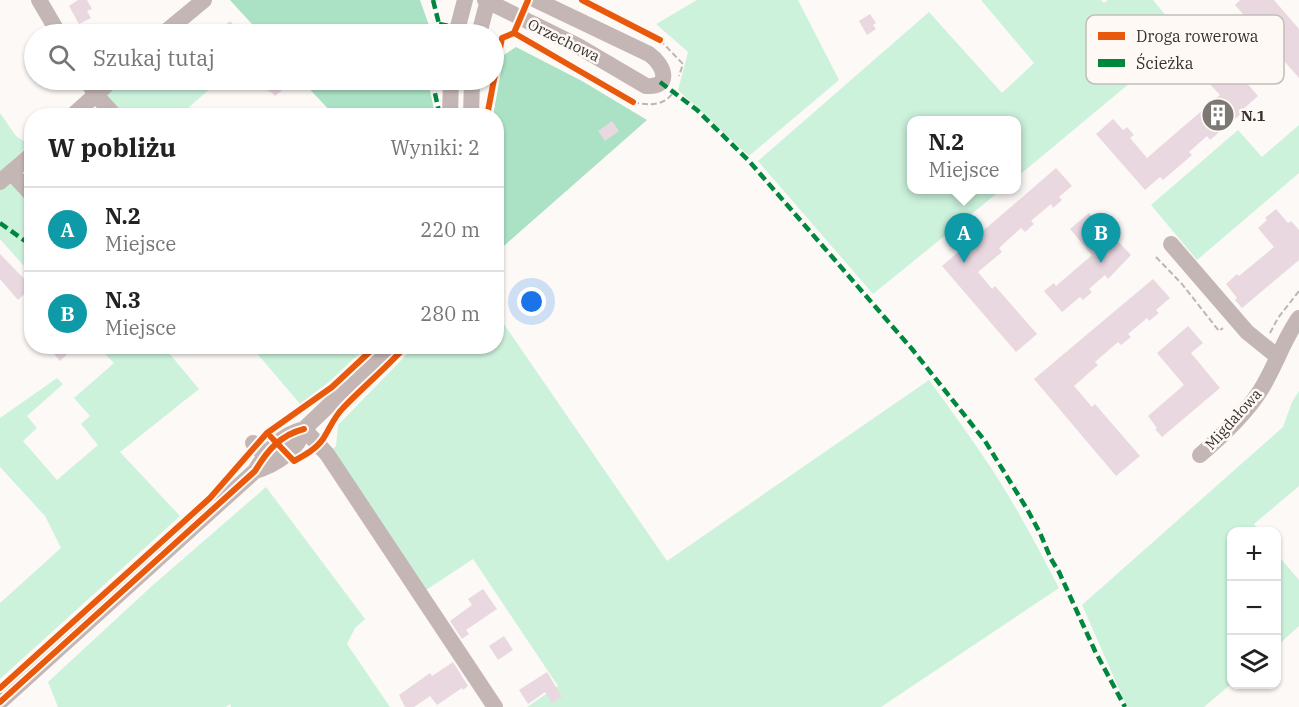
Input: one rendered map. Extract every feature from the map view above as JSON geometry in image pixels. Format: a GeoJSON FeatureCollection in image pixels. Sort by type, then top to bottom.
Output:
{"type":"FeatureCollection","features":[{"type":"Feature","properties":{"kind":"street"},"geometry":{"type":"LineString","coordinates":[[39,0],[53,24]]}},
{"type":"Feature","properties":{"kind":"street"},"geometry":{"type":"LineString","coordinates":[[175,24],[203,0]]}},
{"type":"Feature","properties":{"kind":"street"},"geometry":{"type":"LineString","coordinates":[[459,24],[465,0]]}},
{"type":"Feature","properties":{"kind":"street","name":"Orzechowa"},"geometry":{"type":"LineString","coordinates":[[487,1],[578,46],[642,88],[660,82],[663,75],[662,67],[656,59],[536,0]]}},
{"type":"Feature","properties":{"kind":"street"},"geometry":{"type":"LineString","coordinates":[[481,24],[487,1]]}},
{"type":"Feature","properties":{"kind":"street"},"geometry":{"type":"LineString","coordinates":[[93,90],[108,108]]}},
{"type":"Feature","properties":{"kind":"street"},"geometry":{"type":"LineString","coordinates":[[81,108],[101,90]]}},
{"type":"Feature","properties":{"kind":"street"},"geometry":{"type":"LineString","coordinates":[[450,108],[451,90]]}},
{"type":"Feature","properties":{"kind":"street"},"geometry":{"type":"LineString","coordinates":[[471,108],[472,90]]}},
{"type":"Feature","properties":{"kind":"street"},"geometry":{"type":"LineString","coordinates":[[24,160],[6,177],[24,189]]}},
{"type":"Feature","properties":{"kind":"street"},"geometry":{"type":"LineString","coordinates":[[1171,244],[1246,332],[1278,357]]}},
{"type":"Feature","properties":{"kind":"street","name":"Migdałowa"},"geometry":{"type":"LineString","coordinates":[[1200,455],[1253,401],[1299,318]]}},
{"type":"Feature","properties":{"kind":"street"},"geometry":{"type":"LineString","coordinates":[[0,702],[269,460],[273,446],[290,432],[304,429],[383,354]]}},
{"type":"Feature","properties":{"kind":"street"},"geometry":{"type":"LineString","coordinates":[[304,429],[327,454],[495,707]]}},
{"type":"Feature","properties":{"kind":"street"},"geometry":{"type":"LineString","coordinates":[[253,443],[269,460]]}},
{"type":"Feature","properties":{"kind":"path"},"geometry":{"type":"LineString","coordinates":[[1156,257],[1182,284],[1219,331],[1227,325]]}},
{"type":"Feature","properties":{"kind":"green space"},"geometry":{"type":"Polygon","coordinates":[[[230,0],[420,0],[428,24],[252,24],[230,0]]]}},
{"type":"Feature","properties":{"kind":"green space"},"geometry":{"type":"Polygon","coordinates":[[[697,0],[798,0],[839,80],[749,156],[678,90],[688,52],[656,24],[697,0]]]}},
{"type":"Feature","properties":{"kind":"green space"},"geometry":{"type":"Polygon","coordinates":[[[981,0],[1101,0],[1104,3],[1108,0],[1153,0],[1165,15],[1086,15],[1086,84],[1129,84],[1021,174],[1021,116],[907,116],[907,194],[996,194],[873,294],[758,161],[929,12],[1002,93],[1034,63],[981,0]]]}},
{"type":"Feature","properties":{"kind":"green space"},"geometry":{"type":"Polygon","coordinates":[[[516,47],[582,81],[647,120],[504,246],[504,108],[494,108],[498,90],[504,90],[504,55],[516,47]]]}},
{"type":"Feature","properties":{"kind":"green space"},"geometry":{"type":"Polygon","coordinates":[[[108,90],[209,90],[188,108],[113,108],[102,95],[108,90]]]}},
{"type":"Feature","properties":{"kind":"green space"},"geometry":{"type":"Polygon","coordinates":[[[310,90],[430,90],[434,108],[327,108],[310,90]]]}},
{"type":"Feature","properties":{"kind":"green space"},"geometry":{"type":"Polygon","coordinates":[[[0,113],[16,136],[24,141],[24,150],[0,172],[0,113]]]}},
{"type":"Feature","properties":{"kind":"green space"},"geometry":{"type":"Polygon","coordinates":[[[1299,125],[1299,173],[1197,260],[1151,205],[1238,130],[1262,157],[1299,125]]]}},
{"type":"Feature","properties":{"kind":"green space"},"geometry":{"type":"Polygon","coordinates":[[[12,178],[24,191],[24,266],[0,239],[0,188],[12,178]]]}},
{"type":"Feature","properties":{"kind":"green space"},"geometry":{"type":"Polygon","coordinates":[[[504,324],[667,561],[929,380],[1005,490],[1059,588],[881,707],[527,707],[558,686],[473,559],[423,592],[330,452],[336,446],[338,425],[407,354],[504,354],[504,324]]]}},
{"type":"Feature","properties":{"kind":"green space"},"geometry":{"type":"Polygon","coordinates":[[[105,354],[170,354],[199,389],[120,452],[180,516],[0,679],[0,603],[61,548],[45,516],[0,467],[0,418],[57,378],[63,384],[27,416],[37,428],[23,441],[57,480],[98,445],[81,424],[90,416],[74,398],[114,363],[105,354]]]}},
{"type":"Feature","properties":{"kind":"green space"},"geometry":{"type":"Polygon","coordinates":[[[258,354],[359,354],[330,381],[300,404],[258,354]]]}},
{"type":"Feature","properties":{"kind":"green space"},"geometry":{"type":"Polygon","coordinates":[[[1299,391],[1299,486],[1254,524],[1256,527],[1227,527],[1227,687],[1204,707],[1127,707],[1082,605],[1283,427],[1292,402],[1299,391]]]}},
{"type":"Feature","properties":{"kind":"green space"},"geometry":{"type":"Polygon","coordinates":[[[266,487],[365,619],[355,628],[347,644],[390,707],[231,707],[230,704],[226,707],[58,707],[48,682],[153,585],[266,487]]]}},
{"type":"Feature","properties":{"kind":"green space"},"geometry":{"type":"Polygon","coordinates":[[[1281,559],[1299,580],[1299,626],[1281,642],[1281,559]]]}},
{"type":"Feature","properties":{"kind":"building"},"geometry":{"type":"Polygon","coordinates":[[[78,0],[87,0],[92,9],[87,11],[91,18],[79,24],[69,6],[78,0]]]}},
{"type":"Feature","properties":{"kind":"building"},"geometry":{"type":"Polygon","coordinates":[[[1240,0],[1274,0],[1299,29],[1299,78],[1284,61],[1284,15],[1244,15],[1235,5],[1240,0]]]}},
{"type":"Feature","properties":{"kind":"building"},"geometry":{"type":"Polygon","coordinates":[[[870,14],[876,23],[873,25],[876,29],[867,35],[859,21],[870,14]]]}},
{"type":"Feature","properties":{"kind":"building","name":"N.1"},"geometry":{"type":"Polygon","coordinates":[[[1210,84],[1248,84],[1258,96],[1210,140],[1207,136],[1189,152],[1192,155],[1163,180],[1160,177],[1145,190],[1096,134],[1113,119],[1123,130],[1127,127],[1134,135],[1130,138],[1147,158],[1220,95],[1210,84]]]}},
{"type":"Feature","properties":{"kind":"building"},"geometry":{"type":"Polygon","coordinates":[[[267,90],[282,90],[275,96],[267,90]]]}},
{"type":"Feature","properties":{"kind":"building"},"geometry":{"type":"Polygon","coordinates":[[[612,121],[619,131],[605,141],[598,131],[612,121]]]}},
{"type":"Feature","properties":{"kind":"building"},"geometry":{"type":"Polygon","coordinates":[[[1056,168],[1072,186],[1059,197],[1062,200],[1053,208],[1051,204],[1031,221],[1034,224],[1025,232],[1021,228],[999,248],[1002,252],[978,272],[992,289],[995,286],[1037,334],[1016,352],[942,266],[1056,168]]]}},
{"type":"Feature","properties":{"kind":"building"},"geometry":{"type":"Polygon","coordinates":[[[1276,209],[1288,223],[1291,221],[1299,230],[1299,260],[1242,308],[1226,284],[1274,247],[1258,228],[1276,209]]]}},
{"type":"Feature","properties":{"kind":"building"},"geometry":{"type":"Polygon","coordinates":[[[1089,213],[1105,232],[1107,230],[1131,255],[1108,279],[1105,275],[1089,289],[1092,292],[1083,300],[1080,297],[1062,312],[1044,291],[1054,283],[1056,286],[1092,255],[1070,229],[1089,213]]]}},
{"type":"Feature","properties":{"kind":"building"},"geometry":{"type":"Polygon","coordinates":[[[0,254],[24,279],[24,294],[18,300],[0,279],[0,254]]]}},
{"type":"Feature","properties":{"kind":"building"},"geometry":{"type":"Polygon","coordinates":[[[1153,279],[1170,298],[1156,310],[1159,313],[1149,321],[1147,318],[1128,334],[1131,337],[1121,345],[1118,342],[1095,362],[1098,365],[1074,386],[1092,407],[1095,404],[1140,456],[1116,476],[1034,379],[1153,279]]]}},
{"type":"Feature","properties":{"kind":"building"},"geometry":{"type":"Polygon","coordinates":[[[1188,326],[1203,343],[1191,353],[1220,388],[1162,437],[1148,416],[1184,385],[1157,353],[1188,326]]]}},
{"type":"Feature","properties":{"kind":"building"},"geometry":{"type":"Polygon","coordinates":[[[54,354],[67,354],[60,361],[54,354]]]}},
{"type":"Feature","properties":{"kind":"building"},"geometry":{"type":"Polygon","coordinates":[[[483,589],[497,609],[466,630],[469,634],[462,639],[450,621],[472,605],[468,599],[483,589]]]}},
{"type":"Feature","properties":{"kind":"building"},"geometry":{"type":"Polygon","coordinates":[[[504,636],[513,650],[498,660],[489,646],[504,636]]]}},
{"type":"Feature","properties":{"kind":"building"},"geometry":{"type":"Polygon","coordinates":[[[453,662],[468,686],[437,705],[430,696],[414,707],[405,707],[399,695],[430,673],[432,676],[453,662]]]}},
{"type":"Feature","properties":{"kind":"building"},"geometry":{"type":"Polygon","coordinates":[[[547,672],[562,697],[552,703],[545,692],[528,704],[519,690],[547,672]]]}},
{"type":"Feature","properties":{"kind":"marked path"},"geometry":{"type":"LineString","coordinates":[[433,0],[439,24]]}},
{"type":"Feature","properties":{"kind":"marked path"},"geometry":{"type":"LineString","coordinates":[[660,82],[697,110],[749,161],[912,349],[985,441],[1040,533],[1095,651],[1125,707]]}},
{"type":"Feature","properties":{"kind":"marked path"},"geometry":{"type":"LineString","coordinates":[[434,90],[438,108]]}},
{"type":"Feature","properties":{"kind":"marked path"},"geometry":{"type":"LineString","coordinates":[[0,223],[24,240]]}},
{"type":"Feature","properties":{"kind":"cycle path"},"geometry":{"type":"LineString","coordinates":[[504,37],[514,33],[528,0]]}},
{"type":"Feature","properties":{"kind":"cycle path"},"geometry":{"type":"LineString","coordinates":[[582,0],[660,40]]}},
{"type":"Feature","properties":{"kind":"cycle path"},"geometry":{"type":"LineString","coordinates":[[514,33],[633,102]]}},
{"type":"Feature","properties":{"kind":"cycle path"},"geometry":{"type":"LineString","coordinates":[[489,108],[492,90]]}},
{"type":"Feature","properties":{"kind":"cycle path"},"geometry":{"type":"LineString","coordinates":[[0,688],[210,498],[267,433],[332,387],[367,354]]}},
{"type":"Feature","properties":{"kind":"cycle path"},"geometry":{"type":"LineString","coordinates":[[271,437],[294,461],[310,451],[323,439],[340,411],[398,354]]}},
{"type":"Feature","properties":{"kind":"cycle path"},"geometry":{"type":"LineString","coordinates":[[0,702],[255,471],[275,445],[288,435],[304,429]]}},
{"type":"Feature","properties":{"kind":"place","name":"N.1"},"geometry":{"type":"Point","coordinates":[1218,115]}},
{"type":"Feature","properties":{"kind":"place","name":"N.2"},"geometry":{"type":"Point","coordinates":[964,263]}},
{"type":"Feature","properties":{"kind":"place","name":"N.3"},"geometry":{"type":"Point","coordinates":[1101,263]}}]}
